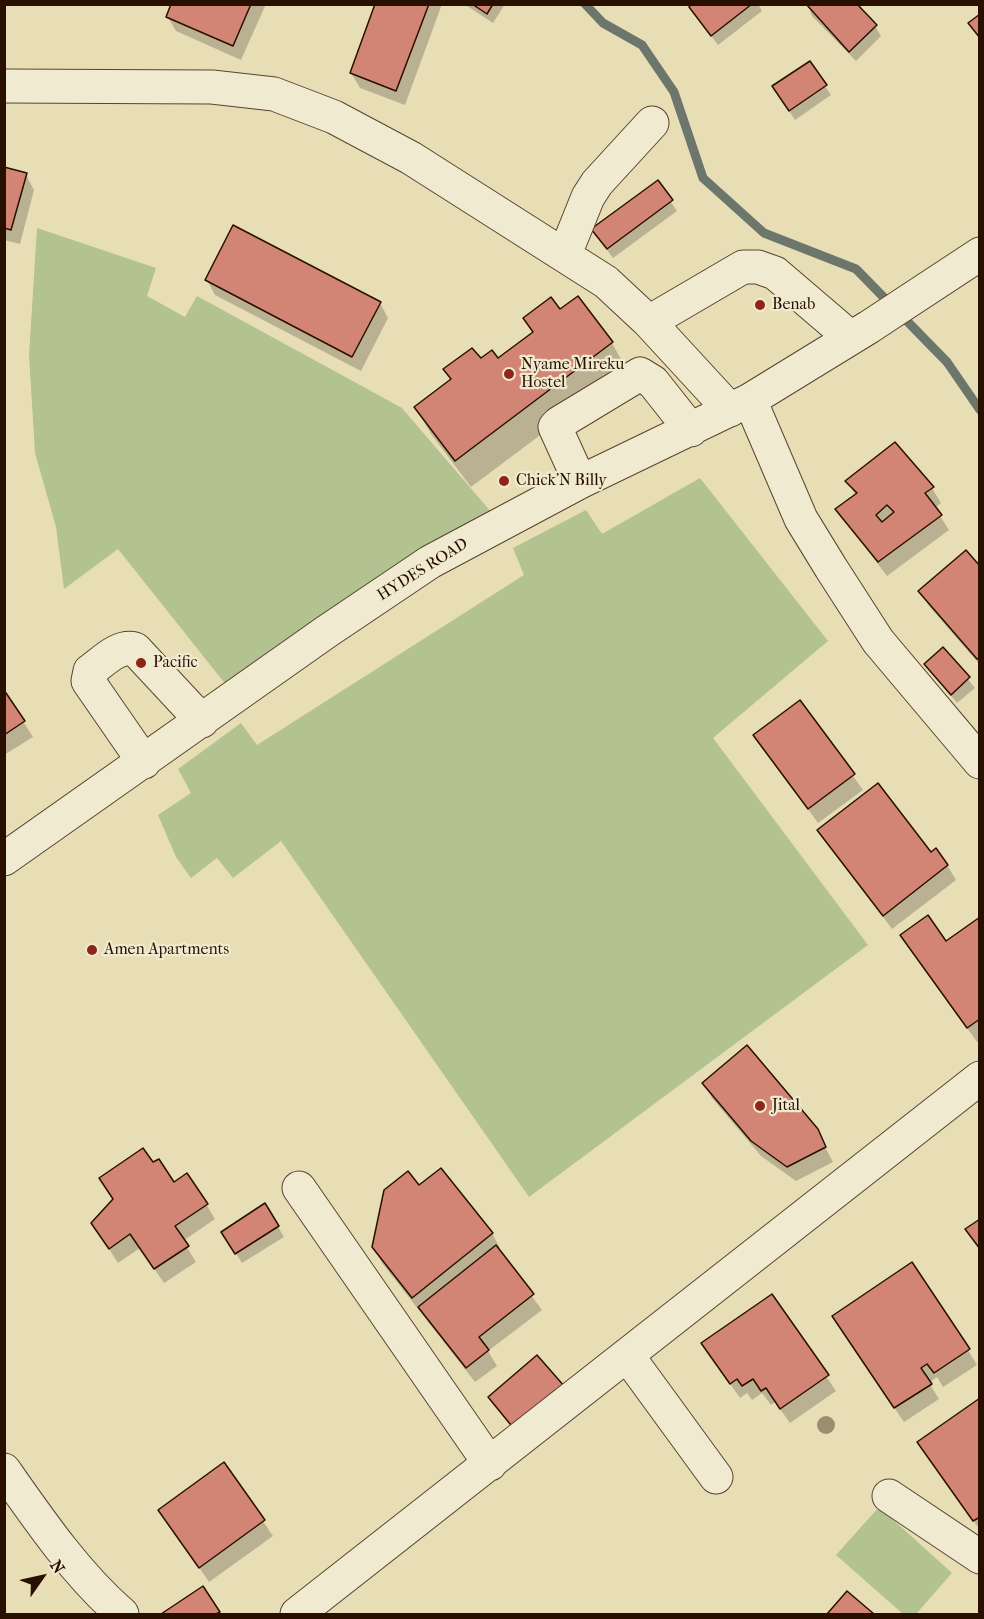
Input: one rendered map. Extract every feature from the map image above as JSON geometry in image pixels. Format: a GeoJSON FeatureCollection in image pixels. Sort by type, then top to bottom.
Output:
{"type":"FeatureCollection","features":[{"type":"Feature","properties":{"kind":"street"},"geometry":{"type":"LineString","coordinates":[[4,86],[153,85],[212,87],[274,94],[334,117],[411,158],[606,282],[740,405],[801,519],[878,641],[980,762]]}},
{"type":"Feature","properties":{"kind":"street"},"geometry":{"type":"LineString","coordinates":[[565,254],[588,197],[597,183],[652,123]]}},
{"type":"Feature","properties":{"kind":"street","name":"HYDES ROAD"},"geometry":{"type":"LineString","coordinates":[[4,859],[202,722],[326,632],[430,562],[580,483],[740,405],[936,284],[976,263]]}},
{"type":"Feature","properties":{"kind":"street"},"geometry":{"type":"LineString","coordinates":[[649,322],[743,267],[758,267],[775,273],[860,333]]}},
{"type":"Feature","properties":{"kind":"street"},"geometry":{"type":"LineString","coordinates":[[580,483],[555,428],[559,423],[640,374],[653,382],[691,430]]}},
{"type":"Feature","properties":{"kind":"street"},"geometry":{"type":"LineString","coordinates":[[144,762],[88,681],[90,671],[119,651],[126,647],[135,649],[202,722]]}},
{"type":"Feature","properties":{"kind":"street"},"geometry":{"type":"LineString","coordinates":[[297,1614],[980,1078]]}},
{"type":"Feature","properties":{"kind":"street"},"geometry":{"type":"LineString","coordinates":[[299,1188],[490,1464]]}},
{"type":"Feature","properties":{"kind":"street"},"geometry":{"type":"LineString","coordinates":[[627,1355],[716,1477]]}},
{"type":"Feature","properties":{"kind":"street"},"geometry":{"type":"LineString","coordinates":[[4,1470],[32,1510],[81,1571],[122,1614]]}},
{"type":"Feature","properties":{"kind":"street"},"geometry":{"type":"LineString","coordinates":[[889,1496],[980,1557]]}},
{"type":"Feature","properties":{"kind":"green space"},"geometry":{"type":"Polygon","coordinates":[[[37,228],[156,268],[147,296],[185,317],[197,296],[402,408],[492,513],[227,686],[118,549],[64,589],[56,527],[35,453],[29,355],[37,228]]]}},
{"type":"Feature","properties":{"kind":"green space"},"geometry":{"type":"Polygon","coordinates":[[[700,478],[828,641],[713,738],[868,945],[529,1197],[281,841],[233,878],[217,858],[191,878],[176,857],[158,815],[191,793],[178,769],[241,723],[257,745],[524,575],[513,548],[586,510],[602,534],[700,478]]]}},
{"type":"Feature","properties":{"kind":"green space"},"geometry":{"type":"Polygon","coordinates":[[[879,1507],[952,1573],[916,1614],[903,1614],[836,1555],[879,1507]]]}},
{"type":"Feature","properties":{"kind":"building"},"geometry":{"type":"Polygon","coordinates":[[[171,4],[251,4],[233,46],[166,17],[171,4]]]}},
{"type":"Feature","properties":{"kind":"building"},"geometry":{"type":"Polygon","coordinates":[[[375,4],[429,4],[396,91],[350,73],[375,4]]]}},
{"type":"Feature","properties":{"kind":"building"},"geometry":{"type":"Polygon","coordinates":[[[472,4],[493,4],[487,14],[472,4]]]}},
{"type":"Feature","properties":{"kind":"building"},"geometry":{"type":"Polygon","coordinates":[[[692,4],[752,4],[711,36],[689,7],[692,4]]]}},
{"type":"Feature","properties":{"kind":"building"},"geometry":{"type":"Polygon","coordinates":[[[806,4],[857,4],[877,25],[849,52],[806,4]]]}},
{"type":"Feature","properties":{"kind":"building"},"geometry":{"type":"Polygon","coordinates":[[[980,14],[980,38],[968,23],[980,14]]]}},
{"type":"Feature","properties":{"kind":"building"},"geometry":{"type":"Polygon","coordinates":[[[810,61],[827,85],[789,111],[772,86],[810,61]]]}},
{"type":"Feature","properties":{"kind":"building"},"geometry":{"type":"Polygon","coordinates":[[[4,167],[27,173],[11,230],[4,228],[4,167]]]}},
{"type":"Feature","properties":{"kind":"building"},"geometry":{"type":"Polygon","coordinates":[[[658,180],[673,200],[607,249],[591,229],[658,180]]]}},
{"type":"Feature","properties":{"kind":"building"},"geometry":{"type":"Polygon","coordinates":[[[233,225],[381,302],[352,357],[205,280],[233,225]]]}},
{"type":"Feature","properties":{"kind":"building","name":"Nyame Mireku Hostel"},"geometry":{"type":"Polygon","coordinates":[[[578,296],[613,342],[455,461],[414,407],[451,379],[443,369],[472,348],[481,358],[492,350],[498,358],[533,332],[523,318],[551,297],[560,309],[578,296]]]}},
{"type":"Feature","properties":{"kind":"building"},"geometry":{"type":"Polygon","coordinates":[[[895,442],[934,487],[925,493],[942,515],[878,562],[835,509],[857,493],[845,481],[895,442]],[[887,505],[876,515],[882,522],[894,512],[887,505]]]}},
{"type":"Feature","properties":{"kind":"building"},"geometry":{"type":"Polygon","coordinates":[[[966,550],[980,566],[980,658],[977,659],[918,591],[966,550]]]}},
{"type":"Feature","properties":{"kind":"building"},"geometry":{"type":"Polygon","coordinates":[[[943,647],[970,677],[951,695],[924,664],[943,647]]]}},
{"type":"Feature","properties":{"kind":"building"},"geometry":{"type":"Polygon","coordinates":[[[4,690],[25,721],[4,735],[4,690]]]}},
{"type":"Feature","properties":{"kind":"building"},"geometry":{"type":"Polygon","coordinates":[[[800,700],[855,774],[808,809],[753,735],[800,700]]]}},
{"type":"Feature","properties":{"kind":"building"},"geometry":{"type":"Polygon","coordinates":[[[878,783],[931,852],[936,848],[948,865],[883,916],[817,830],[878,783]]]}},
{"type":"Feature","properties":{"kind":"building"},"geometry":{"type":"Polygon","coordinates":[[[928,915],[946,941],[980,917],[980,1019],[967,1028],[900,935],[928,915]]]}},
{"type":"Feature","properties":{"kind":"building","name":"Jital"},"geometry":{"type":"Polygon","coordinates":[[[747,1045],[818,1129],[826,1147],[787,1167],[751,1141],[702,1083],[747,1045]]]}},
{"type":"Feature","properties":{"kind":"building"},"geometry":{"type":"Polygon","coordinates":[[[143,1148],[153,1162],[159,1159],[174,1182],[187,1173],[208,1204],[175,1226],[189,1246],[154,1269],[130,1234],[109,1249],[91,1223],[113,1199],[99,1178],[143,1148]]]}},
{"type":"Feature","properties":{"kind":"building"},"geometry":{"type":"Polygon","coordinates":[[[441,1168],[493,1233],[412,1298],[372,1247],[384,1190],[408,1171],[419,1185],[441,1168]]]}},
{"type":"Feature","properties":{"kind":"building"},"geometry":{"type":"Polygon","coordinates":[[[265,1203],[279,1226],[235,1254],[221,1232],[265,1203]]]}},
{"type":"Feature","properties":{"kind":"building"},"geometry":{"type":"Polygon","coordinates":[[[980,1219],[980,1249],[965,1229],[980,1219]]]}},
{"type":"Feature","properties":{"kind":"building"},"geometry":{"type":"Polygon","coordinates":[[[496,1245],[534,1294],[479,1337],[489,1350],[466,1368],[418,1307],[496,1245]]]}},
{"type":"Feature","properties":{"kind":"building"},"geometry":{"type":"Polygon","coordinates":[[[912,1262],[970,1349],[934,1373],[927,1364],[921,1368],[932,1384],[894,1408],[832,1316],[912,1262]]]}},
{"type":"Feature","properties":{"kind":"building"},"geometry":{"type":"Polygon","coordinates":[[[772,1294],[829,1375],[780,1409],[766,1388],[761,1391],[753,1379],[742,1386],[737,1379],[730,1384],[701,1343],[772,1294]]]}},
{"type":"Feature","properties":{"kind":"building"},"geometry":{"type":"Polygon","coordinates":[[[537,1355],[565,1387],[515,1430],[488,1397],[537,1355]]]}},
{"type":"Feature","properties":{"kind":"building"},"geometry":{"type":"Polygon","coordinates":[[[980,1398],[980,1517],[973,1521],[917,1442],[980,1398]]]}},
{"type":"Feature","properties":{"kind":"building"},"geometry":{"type":"Polygon","coordinates":[[[224,1462],[265,1520],[199,1568],[158,1510],[224,1462]]]}},
{"type":"Feature","properties":{"kind":"building"},"geometry":{"type":"Polygon","coordinates":[[[203,1586],[220,1612],[216,1614],[161,1614],[203,1586]]]}},
{"type":"Feature","properties":{"kind":"building"},"geometry":{"type":"Polygon","coordinates":[[[847,1591],[874,1614],[827,1614],[847,1591]]]}},
{"type":"Feature","properties":{"kind":"waterway"},"geometry":{"type":"LineString","coordinates":[[585,4],[603,23],[642,45],[674,92],[703,178],[764,233],[856,269],[947,362],[980,410]]}},
{"type":"Feature","properties":{"kind":"place","name":"Benab"},"geometry":{"type":"Point","coordinates":[760,305]}},
{"type":"Feature","properties":{"kind":"place","name":"Nyame Mireku Hostel"},"geometry":{"type":"Point","coordinates":[509,374]}},
{"type":"Feature","properties":{"kind":"place","name":"Chick'N Billy"},"geometry":{"type":"Point","coordinates":[504,481]}},
{"type":"Feature","properties":{"kind":"place","name":"Pacific"},"geometry":{"type":"Point","coordinates":[141,663]}},
{"type":"Feature","properties":{"kind":"place","name":"Amen Apartments"},"geometry":{"type":"Point","coordinates":[92,950]}},
{"type":"Feature","properties":{"kind":"place","name":"Jital"},"geometry":{"type":"Point","coordinates":[760,1106]}}]}
